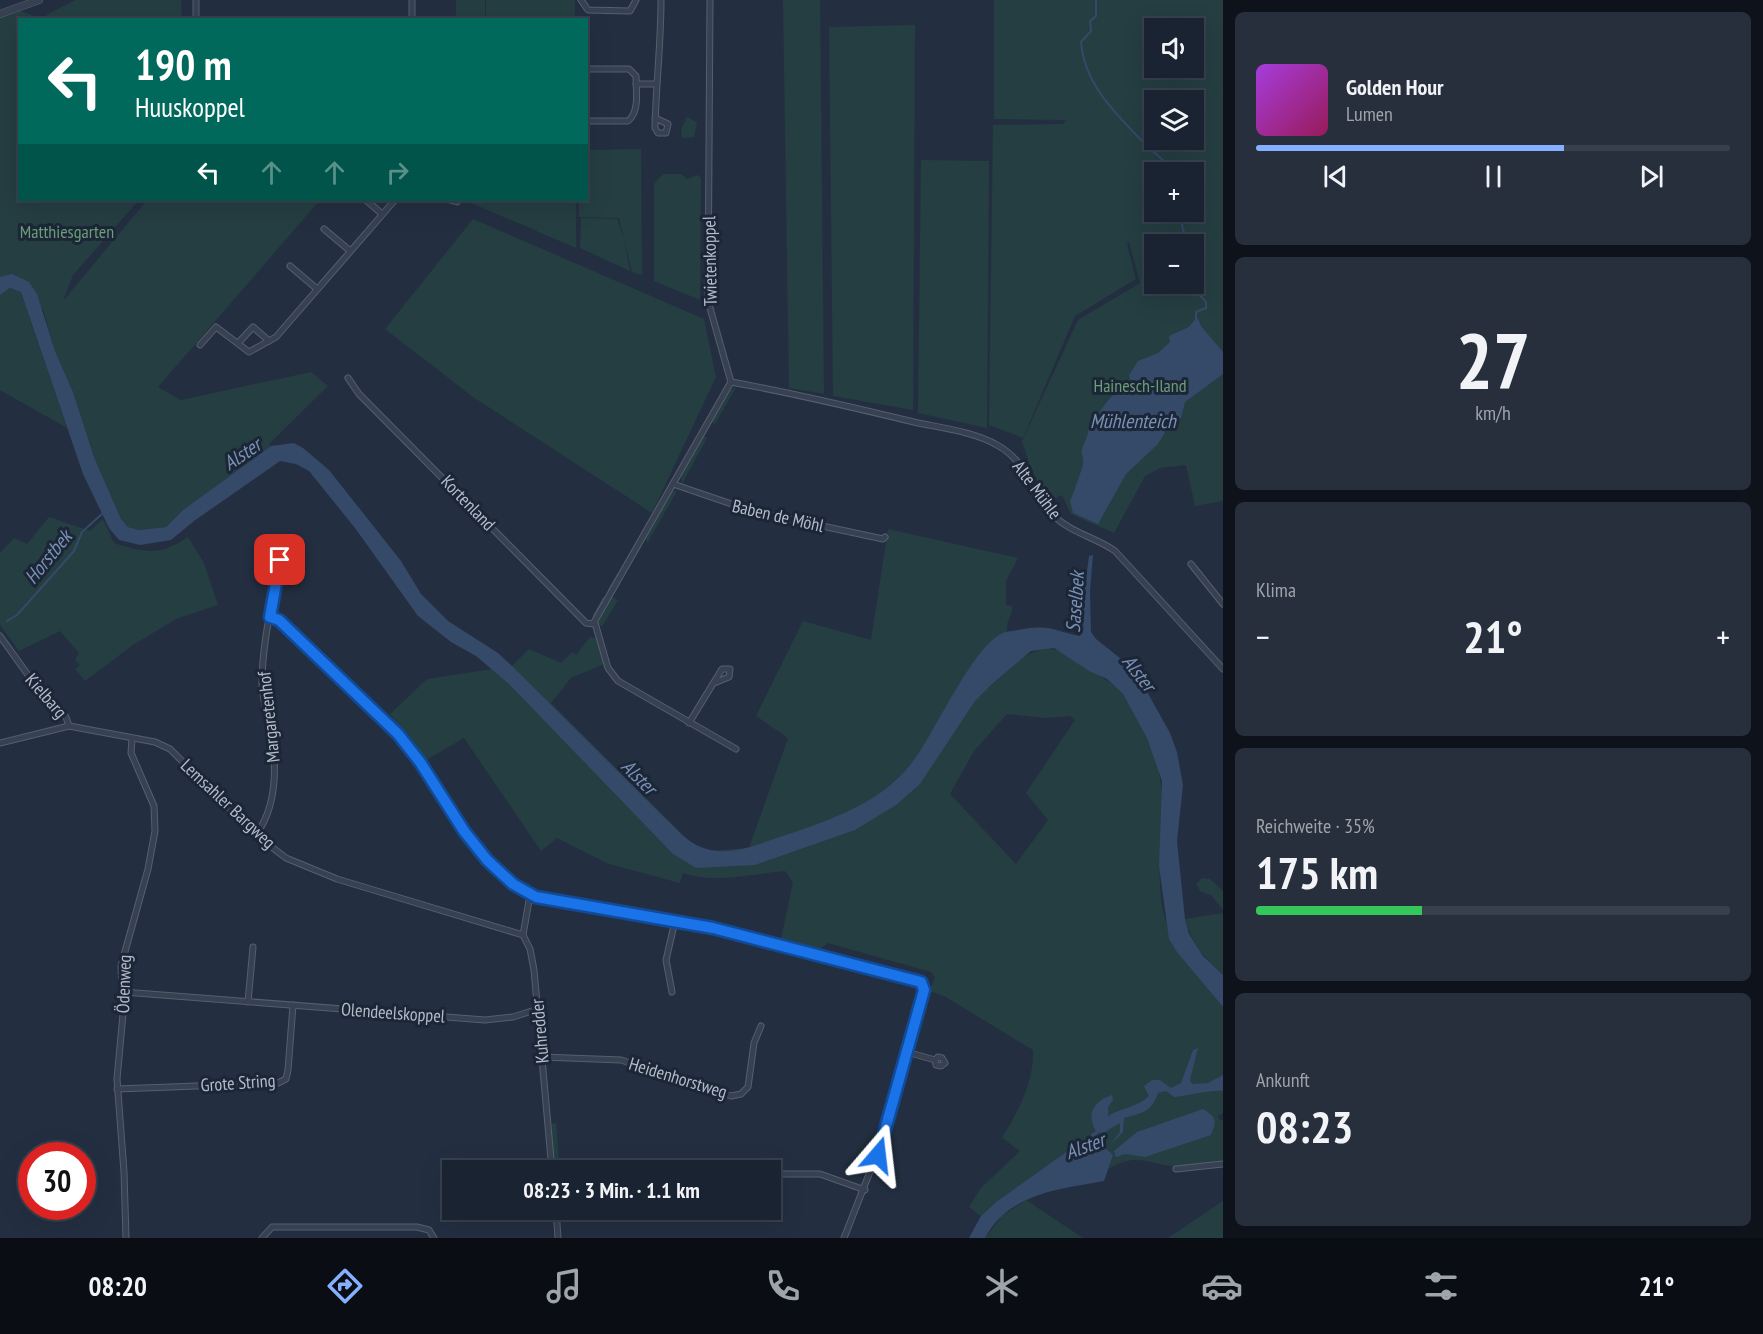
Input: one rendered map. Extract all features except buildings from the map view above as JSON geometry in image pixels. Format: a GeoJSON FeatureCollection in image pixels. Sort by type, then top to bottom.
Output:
{"type":"FeatureCollection","features":[{"type":"Feature","properties":{"kind":"street"},"geometry":{"type":"LineString","coordinates":[[0,14],[39,0]]}},
{"type":"Feature","properties":{"kind":"street"},"geometry":{"type":"LineString","coordinates":[[196,0],[196,18]]}},
{"type":"Feature","properties":{"kind":"street"},"geometry":{"type":"LineString","coordinates":[[412,0],[412,18]]}},
{"type":"Feature","properties":{"kind":"street"},"geometry":{"type":"LineString","coordinates":[[581,0],[588,10],[630,11],[636,0]]}},
{"type":"Feature","properties":{"kind":"street"},"geometry":{"type":"LineString","coordinates":[[655,117],[655,73],[660,62],[661,0]]}},
{"type":"Feature","properties":{"kind":"street","name":"Twietenkoppel"},"geometry":{"type":"LineString","coordinates":[[710,0],[708,301],[731,382]]}},
{"type":"Feature","properties":{"kind":"street"},"geometry":{"type":"LineString","coordinates":[[588,69],[630,69],[636,76],[635,113],[627,121],[588,121]]}},
{"type":"Feature","properties":{"kind":"street"},"geometry":{"type":"LineString","coordinates":[[636,84],[655,84]]}},
{"type":"Feature","properties":{"kind":"street"},"geometry":{"type":"LineString","coordinates":[[367,201],[382,213]]}},
{"type":"Feature","properties":{"kind":"street"},"geometry":{"type":"LineString","coordinates":[[200,345],[216,327],[234,342],[239,342],[252,352],[269,341],[394,201]]}},
{"type":"Feature","properties":{"kind":"street"},"geometry":{"type":"LineString","coordinates":[[324,229],[349,250]]}},
{"type":"Feature","properties":{"kind":"street"},"geometry":{"type":"LineString","coordinates":[[290,266],[317,289]]}},
{"type":"Feature","properties":{"kind":"street"},"geometry":{"type":"LineString","coordinates":[[239,342],[244,334],[253,327],[269,341]]}},
{"type":"Feature","properties":{"kind":"street","name":"Kortenland"},"geometry":{"type":"LineString","coordinates":[[348,378],[359,394],[586,623],[593,624],[613,675],[689,723],[736,749]]}},
{"type":"Feature","properties":{"kind":"street"},"geometry":{"type":"LineString","coordinates":[[593,624],[731,382]]}},
{"type":"Feature","properties":{"kind":"street","name":"Alte Mühle"},"geometry":{"type":"LineString","coordinates":[[731,382],[829,401],[997,444],[1024,468],[1051,513],[1068,528],[1096,538],[1115,551],[1223,669]]}},
{"type":"Feature","properties":{"kind":"street","name":"Baben de Möhl"},"geometry":{"type":"LineString","coordinates":[[673,484],[753,511],[883,539],[885,537]]}},
{"type":"Feature","properties":{"kind":"street","name":"Margaretenhof"},"geometry":{"type":"LineString","coordinates":[[256,835],[265,820],[272,798],[275,768],[262,685],[264,651],[280,560]]}},
{"type":"Feature","properties":{"kind":"street"},"geometry":{"type":"LineString","coordinates":[[1191,564],[1223,603]]}},
{"type":"Feature","properties":{"kind":"street"},"geometry":{"type":"LineString","coordinates":[[270,617],[279,620],[398,734],[476,847],[506,878],[530,895],[675,921],[786,946],[918,980],[923,984],[882,1141],[865,1190],[844,1238]]}},
{"type":"Feature","properties":{"kind":"street","name":"Kielbarg"},"geometry":{"type":"LineString","coordinates":[[0,636],[40,693],[66,717],[69,726]]}},
{"type":"Feature","properties":{"kind":"street"},"geometry":{"type":"LineString","coordinates":[[689,723],[714,683]]}},
{"type":"Feature","properties":{"kind":"street"},"geometry":{"type":"LineString","coordinates":[[0,743],[69,726]]}},
{"type":"Feature","properties":{"kind":"street","name":"Lemsahler Bargweg"},"geometry":{"type":"LineString","coordinates":[[69,726],[156,742],[170,749],[256,835],[302,866],[523,935]]}},
{"type":"Feature","properties":{"kind":"street","name":"Ödenweg"},"geometry":{"type":"LineString","coordinates":[[126,1238],[124,1172],[117,1089],[123,992],[122,957],[148,869],[155,831],[154,806],[131,753],[132,739]]}},
{"type":"Feature","properties":{"kind":"street","name":"Kuhredder"},"geometry":{"type":"LineString","coordinates":[[530,895],[523,935],[530,949],[538,1010],[551,1160]]}},
{"type":"Feature","properties":{"kind":"street"},"geometry":{"type":"LineString","coordinates":[[672,993],[666,960],[675,921]]}},
{"type":"Feature","properties":{"kind":"street"},"geometry":{"type":"LineString","coordinates":[[248,1002],[253,947]]}},
{"type":"Feature","properties":{"kind":"street","name":"Olendeelskoppel"},"geometry":{"type":"LineString","coordinates":[[123,992],[485,1020],[498,1020],[538,1010]]}},
{"type":"Feature","properties":{"kind":"street","name":"Grote String"},"geometry":{"type":"LineString","coordinates":[[117,1089],[278,1083],[286,1079],[288,1070],[293,1005]]}},
{"type":"Feature","properties":{"kind":"street","name":"Heidenhorstweg"},"geometry":{"type":"LineString","coordinates":[[543,1057],[621,1060],[731,1096],[741,1094],[748,1087],[754,1043],[761,1026]]}},
{"type":"Feature","properties":{"kind":"street"},"geometry":{"type":"LineString","coordinates":[[907,1052],[935,1060]]}},
{"type":"Feature","properties":{"kind":"street"},"geometry":{"type":"LineString","coordinates":[[1176,1169],[1223,1164]]}},
{"type":"Feature","properties":{"kind":"street"},"geometry":{"type":"LineString","coordinates":[[781,1174],[820,1174],[865,1190]]}},
{"type":"Feature","properties":{"kind":"street"},"geometry":{"type":"LineString","coordinates":[[557,1220],[558,1238]]}},
{"type":"Feature","properties":{"kind":"street"},"geometry":{"type":"LineString","coordinates":[[262,1238],[272,1227],[297,1226],[417,1227],[429,1230],[434,1238]]}},
{"type":"Feature","properties":{"kind":"green space"},"geometry":{"type":"Polygon","coordinates":[[[75,0],[181,0],[182,18],[52,18],[46,15],[75,0]]]}},
{"type":"Feature","properties":{"kind":"green space"},"geometry":{"type":"Polygon","coordinates":[[[456,0],[485,0],[485,18],[456,18],[456,0]]]}},
{"type":"Feature","properties":{"kind":"green space"},"geometry":{"type":"Polygon","coordinates":[[[486,0],[575,0],[575,18],[486,18],[486,0]]]}},
{"type":"Feature","properties":{"kind":"green space"},"geometry":{"type":"Polygon","coordinates":[[[783,0],[820,0],[824,394],[789,388],[783,0]]]}},
{"type":"Feature","properties":{"kind":"green space","name":"Hainesch-Iland"},"geometry":{"type":"Polygon","coordinates":[[[994,0],[1223,0],[1223,501],[1195,506],[1186,465],[1160,468],[1145,476],[1114,533],[1071,514],[1062,495],[1048,502],[1030,466],[1022,441],[1078,320],[1140,283],[1129,242],[1127,244],[1136,279],[1075,316],[1023,438],[989,425],[993,125],[1063,124],[1066,120],[994,119],[994,0]]]}},
{"type":"Feature","properties":{"kind":"green space","name":"Matthiesgarten"},"geometry":{"type":"Polygon","coordinates":[[[19,10],[39,18],[18,18],[18,201],[138,201],[73,275],[63,301],[146,201],[319,201],[158,387],[181,400],[311,372],[328,386],[269,444],[271,446],[183,510],[166,527],[139,530],[128,527],[121,519],[94,457],[73,392],[55,351],[43,309],[0,277],[0,17],[19,10]]]}},
{"type":"Feature","properties":{"kind":"green space"},"geometry":{"type":"Polygon","coordinates":[[[915,25],[913,410],[833,396],[829,27],[915,25]]]}},
{"type":"Feature","properties":{"kind":"green space"},"geometry":{"type":"Polygon","coordinates":[[[687,117],[697,122],[694,137],[682,138],[681,129],[687,117]]]}},
{"type":"Feature","properties":{"kind":"green space"},"geometry":{"type":"Polygon","coordinates":[[[641,149],[642,275],[632,272],[619,218],[579,217],[579,201],[588,201],[588,150],[641,149]]]}},
{"type":"Feature","properties":{"kind":"green space"},"geometry":{"type":"Polygon","coordinates":[[[921,160],[989,161],[987,428],[918,413],[921,160]]]}},
{"type":"Feature","properties":{"kind":"green space"},"geometry":{"type":"Polygon","coordinates":[[[663,174],[681,174],[687,179],[698,175],[701,178],[700,300],[654,281],[654,184],[663,174]]]}},
{"type":"Feature","properties":{"kind":"green space"},"geometry":{"type":"Polygon","coordinates":[[[466,201],[576,201],[576,248],[466,201]]]}},
{"type":"Feature","properties":{"kind":"green space"},"geometry":{"type":"Polygon","coordinates":[[[581,218],[617,219],[624,239],[630,271],[580,248],[581,218]]]}},
{"type":"Feature","properties":{"kind":"green space"},"geometry":{"type":"Polygon","coordinates":[[[473,219],[704,319],[716,377],[652,513],[473,397],[385,329],[473,219]]]}},
{"type":"Feature","properties":{"kind":"green space"},"geometry":{"type":"Polygon","coordinates":[[[10,288],[21,292],[67,428],[0,390],[0,295],[10,288]]]}},
{"type":"Feature","properties":{"kind":"green space"},"geometry":{"type":"Polygon","coordinates":[[[736,387],[715,424],[712,422],[730,391],[736,387]]]}},
{"type":"Feature","properties":{"kind":"green space"},"geometry":{"type":"Polygon","coordinates":[[[704,436],[707,438],[682,484],[681,475],[704,436]]]}},
{"type":"Feature","properties":{"kind":"green space"},"geometry":{"type":"Polygon","coordinates":[[[673,491],[677,491],[648,542],[644,539],[673,491]]]}},
{"type":"Feature","properties":{"kind":"green space"},"geometry":{"type":"Polygon","coordinates":[[[49,517],[90,531],[103,519],[114,543],[144,551],[160,550],[188,537],[204,563],[218,605],[176,619],[133,645],[85,681],[75,669],[80,665],[75,660],[79,653],[60,631],[19,651],[0,625],[0,553],[14,538],[27,544],[49,517]]]}},
{"type":"Feature","properties":{"kind":"green space"},"geometry":{"type":"Polygon","coordinates":[[[888,529],[1018,558],[1006,581],[1006,605],[1012,606],[1007,630],[1019,659],[1039,650],[1062,652],[1109,682],[1129,701],[1149,741],[1161,784],[1160,886],[1167,925],[1199,976],[1223,1007],[1223,1113],[1218,1116],[1220,1120],[1223,1120],[1223,1161],[1182,1167],[1135,1160],[1109,1169],[1111,1159],[1061,1157],[996,1202],[981,1216],[969,1207],[981,1188],[1020,1151],[1002,1138],[1028,1085],[1033,1050],[944,996],[929,991],[935,978],[931,972],[828,943],[820,949],[781,939],[793,882],[785,871],[720,878],[683,873],[680,883],[609,864],[557,838],[541,851],[464,738],[426,760],[390,714],[427,679],[512,666],[529,649],[561,663],[572,652],[576,655],[590,637],[596,638],[604,664],[571,678],[551,703],[694,846],[707,851],[749,848],[788,738],[756,716],[803,621],[871,640],[888,529]],[[1007,714],[974,751],[950,794],[1016,864],[1048,820],[1026,793],[1075,720],[1070,716],[1047,718],[1007,714]]]}},
{"type":"Feature","properties":{"kind":"green space"},"geometry":{"type":"Polygon","coordinates":[[[612,597],[618,600],[603,625],[599,626],[598,621],[612,597]]]}},
{"type":"Feature","properties":{"kind":"green space"},"geometry":{"type":"Polygon","coordinates":[[[1202,878],[1210,879],[1223,891],[1223,910],[1211,895],[1201,892],[1196,884],[1202,878]]]}},
{"type":"Feature","properties":{"kind":"green space"},"geometry":{"type":"Polygon","coordinates":[[[1223,913],[1223,975],[1200,950],[1185,919],[1223,913]]]}},
{"type":"Feature","properties":{"kind":"green space"},"geometry":{"type":"Polygon","coordinates":[[[541,1020],[546,1020],[550,1054],[544,1047],[541,1020]]]}},
{"type":"Feature","properties":{"kind":"green space"},"geometry":{"type":"Polygon","coordinates":[[[556,1123],[559,1160],[554,1160],[551,1124],[556,1123]]]}},
{"type":"Feature","properties":{"kind":"green space"},"geometry":{"type":"Polygon","coordinates":[[[1026,1200],[1083,1238],[985,1238],[1002,1216],[1026,1200]]]}},
{"type":"Feature","properties":{"kind":"green space"},"geometry":{"type":"Polygon","coordinates":[[[1223,1201],[1223,1238],[1168,1238],[1223,1201]]]}},
{"type":"Feature","properties":{"kind":"water"},"geometry":{"type":"Polygon","coordinates":[[[12,274],[29,282],[37,294],[55,351],[73,392],[94,457],[121,519],[128,527],[139,530],[166,527],[183,510],[271,446],[294,443],[329,470],[401,561],[421,594],[448,621],[498,653],[681,834],[703,848],[714,851],[737,850],[830,819],[866,802],[882,791],[911,764],[965,674],[989,643],[1005,632],[1029,628],[1050,628],[1080,636],[1089,556],[1093,555],[1090,591],[1091,632],[1096,639],[1135,670],[1170,733],[1177,752],[1183,785],[1177,841],[1185,919],[1189,934],[1203,956],[1223,975],[1223,1007],[1177,952],[1169,939],[1159,866],[1162,781],[1147,738],[1123,694],[1107,679],[1089,671],[1054,648],[1031,651],[975,701],[920,784],[896,805],[855,830],[755,865],[696,868],[673,854],[509,684],[476,656],[451,642],[418,616],[355,528],[309,471],[296,464],[280,461],[194,521],[171,540],[140,545],[119,540],[109,528],[83,474],[21,292],[10,288],[0,295],[0,277],[12,274]]]}},
{"type":"Feature","properties":{"kind":"water","name":"Mühlenteich"},"geometry":{"type":"Polygon","coordinates":[[[1197,317],[1201,326],[1223,352],[1223,374],[1185,402],[1181,418],[1167,429],[1158,444],[1126,474],[1098,524],[1073,513],[1070,501],[1083,464],[1082,450],[1088,435],[1088,426],[1114,394],[1128,388],[1131,383],[1129,375],[1138,361],[1158,353],[1170,342],[1169,336],[1189,327],[1197,317]]]}},
{"type":"Feature","properties":{"kind":"water","name":"Alster"},"geometry":{"type":"Polygon","coordinates":[[[1198,1048],[1190,1080],[1192,1084],[1208,1083],[1223,1075],[1223,1091],[1174,1097],[1166,1091],[1158,1093],[1149,1108],[1124,1118],[1123,1132],[1110,1145],[1120,1132],[1120,1123],[1105,1132],[1098,1133],[1094,1138],[1113,1155],[1104,1181],[1053,1191],[1022,1202],[995,1223],[985,1238],[969,1238],[981,1216],[996,1202],[1096,1131],[1092,1114],[1100,1101],[1112,1095],[1113,1100],[1108,1107],[1108,1116],[1145,1100],[1149,1096],[1144,1086],[1152,1080],[1160,1080],[1171,1088],[1181,1083],[1193,1050],[1198,1048]]]}},
{"type":"Feature","properties":{"kind":"water"},"geometry":{"type":"Polygon","coordinates":[[[1203,1109],[1214,1120],[1211,1135],[1145,1157],[1125,1154],[1116,1157],[1114,1151],[1137,1132],[1203,1109]]]}},
{"type":"Feature","properties":{"kind":"waterway"},"geometry":{"type":"LineString","coordinates":[[1096,0],[1096,16],[1090,21],[1091,31],[1081,42],[1088,72],[1114,111],[1164,162]]}},
{"type":"Feature","properties":{"kind":"waterway"},"geometry":{"type":"LineString","coordinates":[[1182,222],[1185,234]]}},
{"type":"Feature","properties":{"kind":"waterway"},"geometry":{"type":"LineString","coordinates":[[1196,319],[1196,312],[1206,308],[1206,302],[1199,294]]}},
{"type":"Feature","properties":{"kind":"waterway","name":"Horstbek"},"geometry":{"type":"LineString","coordinates":[[7,621],[17,615],[74,551],[82,532],[103,513]]}},
{"type":"Feature","properties":{"kind":"waterway"},"geometry":{"type":"LineString","coordinates":[[609,590],[619,573]]}},
{"type":"Feature","properties":{"kind":"waterway"},"geometry":{"type":"LineString","coordinates":[[594,616],[604,598]]}},
{"type":"Feature","properties":{"kind":"route"},"geometry":{"type":"LineString","coordinates":[[280,560],[270,617],[279,620],[398,734],[409,746],[476,847],[487,860],[523,891],[536,897],[731,932],[921,982],[924,990],[878,1155]]}},
{"type":"Feature","properties":{"kind":"water label","name":"Saselbek"},"geometry":{"type":"Point","coordinates":[1075,602]}}]}
